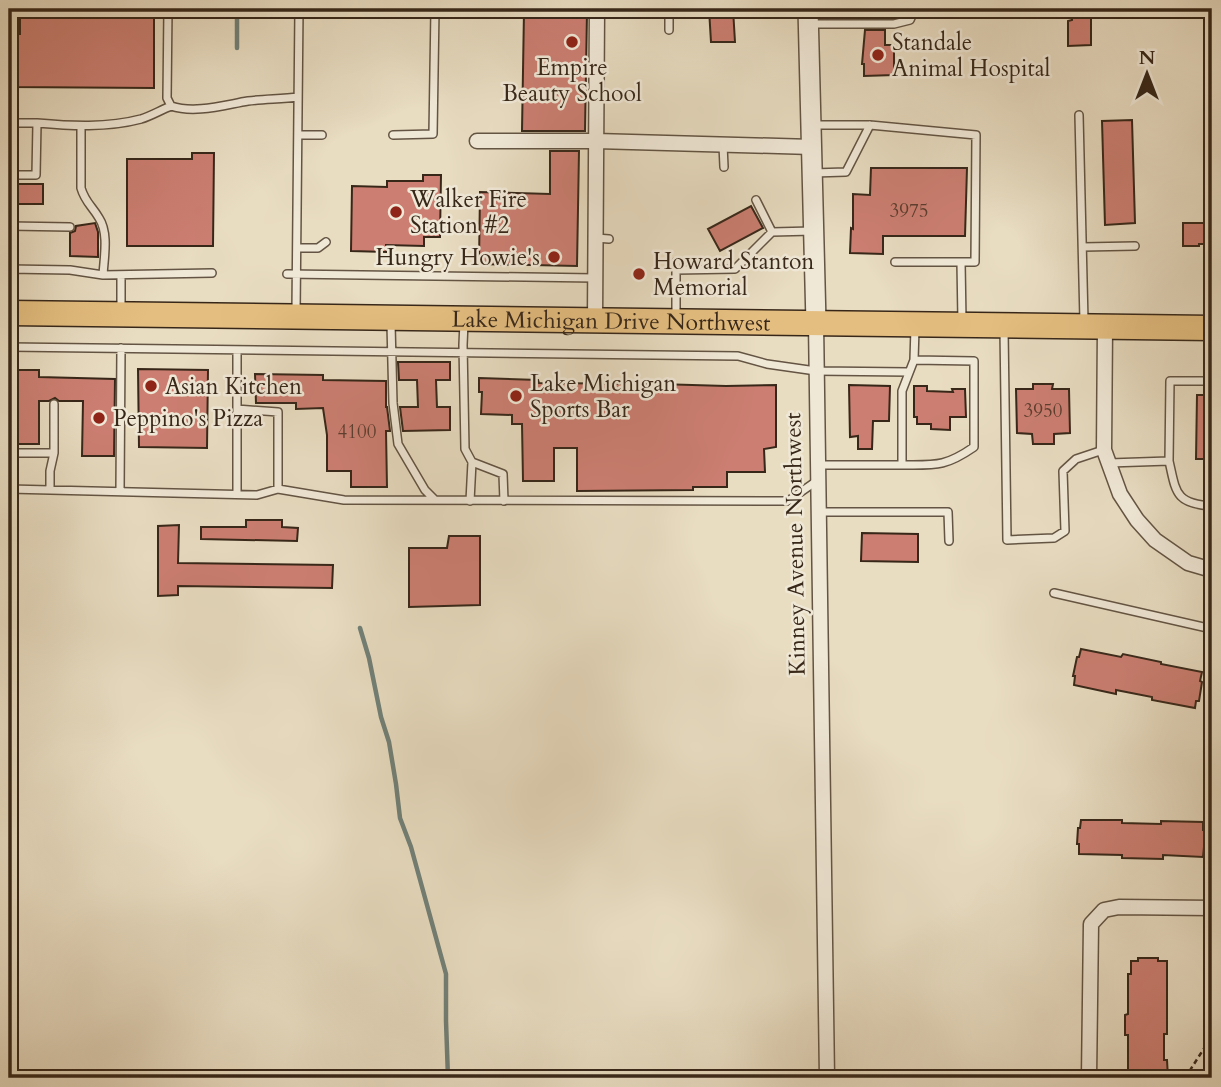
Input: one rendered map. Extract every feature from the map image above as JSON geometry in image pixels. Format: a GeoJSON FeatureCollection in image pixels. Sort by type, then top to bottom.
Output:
{"type":"FeatureCollection","features":[{"type":"Feature","properties":{"kind":"highway","name":"Lake Michigan Drive Northwest"},"geometry":{"type":"LineString","coordinates":[[9,313],[1212,328]]}},
{"type":"Feature","properties":{"kind":"street"},"geometry":{"type":"LineString","coordinates":[[595,320],[595,278],[602,239],[603,188],[596,141],[603,97],[603,52],[597,9]]}},
{"type":"Feature","properties":{"kind":"street"},"geometry":{"type":"LineString","coordinates":[[605,9],[669,9]]}},
{"type":"Feature","properties":{"kind":"street"},"geometry":{"type":"LineString","coordinates":[[1210,9],[1212,15]]}},
{"type":"Feature","properties":{"kind":"street","name":"Kinney Avenue Northwest"},"geometry":{"type":"LineString","coordinates":[[809,17],[827,1078]]}},
{"type":"Feature","properties":{"kind":"street"},"geometry":{"type":"LineString","coordinates":[[476,138],[811,147]]}},
{"type":"Feature","properties":{"kind":"street"},"geometry":{"type":"LineString","coordinates":[[1094,327],[1107,456],[1120,494],[1137,520],[1155,540],[1188,563],[1212,570]]}},
{"type":"Feature","properties":{"kind":"street"},"geometry":{"type":"LineString","coordinates":[[1089,1078],[1091,924],[1104,910],[1119,907],[1212,908]]}},
{"type":"Feature","properties":{"kind":"lane"},"geometry":{"type":"LineString","coordinates":[[168,9],[167,98],[171,106]]}},
{"type":"Feature","properties":{"kind":"lane"},"geometry":{"type":"LineString","coordinates":[[296,316],[299,9]]}},
{"type":"Feature","properties":{"kind":"lane"},"geometry":{"type":"LineString","coordinates":[[393,135],[433,134],[435,9]]}},
{"type":"Feature","properties":{"kind":"lane"},"geometry":{"type":"LineString","coordinates":[[669,9],[669,30]]}},
{"type":"Feature","properties":{"kind":"lane"},"geometry":{"type":"LineString","coordinates":[[809,17],[894,24],[910,20],[915,9]]}},
{"type":"Feature","properties":{"kind":"lane"},"geometry":{"type":"LineString","coordinates":[[299,36],[309,36]]}},
{"type":"Feature","properties":{"kind":"lane"},"geometry":{"type":"LineString","coordinates":[[9,123],[81,126],[141,119],[171,106],[181,109],[298,97]]}},
{"type":"Feature","properties":{"kind":"lane"},"geometry":{"type":"LineString","coordinates":[[1079,115],[1083,247],[1094,327]]}},
{"type":"Feature","properties":{"kind":"lane"},"geometry":{"type":"LineString","coordinates":[[9,175],[36,175],[37,123]]}},
{"type":"Feature","properties":{"kind":"lane"},"geometry":{"type":"LineString","coordinates":[[402,123],[402,134]]}},
{"type":"Feature","properties":{"kind":"lane"},"geometry":{"type":"LineString","coordinates":[[811,125],[870,125],[976,135],[975,262],[895,262]]}},
{"type":"Feature","properties":{"kind":"lane"},"geometry":{"type":"LineString","coordinates":[[813,173],[846,172],[870,125]]}},
{"type":"Feature","properties":{"kind":"lane"},"geometry":{"type":"LineString","coordinates":[[81,126],[81,188],[84,198],[103,225],[103,275]]}},
{"type":"Feature","properties":{"kind":"lane"},"geometry":{"type":"LineString","coordinates":[[298,135],[322,135]]}},
{"type":"Feature","properties":{"kind":"lane"},"geometry":{"type":"LineString","coordinates":[[723,144],[724,167]]}},
{"type":"Feature","properties":{"kind":"lane"},"geometry":{"type":"LineString","coordinates":[[288,150],[298,150]]}},
{"type":"Feature","properties":{"kind":"lane"},"geometry":{"type":"LineString","coordinates":[[288,189],[298,189]]}},
{"type":"Feature","properties":{"kind":"lane"},"geometry":{"type":"LineString","coordinates":[[756,200],[772,232]]}},
{"type":"Feature","properties":{"kind":"lane"},"geometry":{"type":"LineString","coordinates":[[9,226],[70,227]]}},
{"type":"Feature","properties":{"kind":"lane"},"geometry":{"type":"LineString","coordinates":[[676,321],[676,266],[735,270],[772,232],[814,232]]}},
{"type":"Feature","properties":{"kind":"lane"},"geometry":{"type":"LineString","coordinates":[[288,233],[297,233]]}},
{"type":"Feature","properties":{"kind":"lane"},"geometry":{"type":"LineString","coordinates":[[297,248],[318,248],[326,242]]}},
{"type":"Feature","properties":{"kind":"lane"},"geometry":{"type":"LineString","coordinates":[[1083,247],[1135,246]]}},
{"type":"Feature","properties":{"kind":"lane"},"geometry":{"type":"LineString","coordinates":[[961,262],[961,325]]}},
{"type":"Feature","properties":{"kind":"lane"},"geometry":{"type":"LineString","coordinates":[[9,313],[9,269],[70,270],[103,275],[212,273]]}},
{"type":"Feature","properties":{"kind":"lane"},"geometry":{"type":"LineString","coordinates":[[287,274],[595,278]]}},
{"type":"Feature","properties":{"kind":"lane"},"geometry":{"type":"LineString","coordinates":[[121,275],[121,315]]}},
{"type":"Feature","properties":{"kind":"lane"},"geometry":{"type":"LineString","coordinates":[[391,317],[390,352],[398,444],[425,490],[435,500]]}},
{"type":"Feature","properties":{"kind":"lane"},"geometry":{"type":"LineString","coordinates":[[464,318],[465,449],[472,462],[470,501]]}},
{"type":"Feature","properties":{"kind":"lane"},"geometry":{"type":"LineString","coordinates":[[902,465],[902,391],[914,360],[915,324]]}},
{"type":"Feature","properties":{"kind":"lane"},"geometry":{"type":"LineString","coordinates":[[1004,326],[1007,540],[1054,538],[1065,531],[1063,471],[1076,459],[1107,456],[1169,461]]}},
{"type":"Feature","properties":{"kind":"lane"},"geometry":{"type":"LineString","coordinates":[[9,347],[738,356],[767,364],[817,371],[909,372]]}},
{"type":"Feature","properties":{"kind":"lane"},"geometry":{"type":"LineString","coordinates":[[120,491],[121,348]]}},
{"type":"Feature","properties":{"kind":"lane"},"geometry":{"type":"LineString","coordinates":[[237,350],[237,494]]}},
{"type":"Feature","properties":{"kind":"lane"},"geometry":{"type":"LineString","coordinates":[[818,465],[941,465],[974,447],[974,360],[914,360]]}},
{"type":"Feature","properties":{"kind":"lane"},"geometry":{"type":"LineString","coordinates":[[1212,381],[1170,381],[1169,461],[1176,491],[1186,502],[1212,506]]}},
{"type":"Feature","properties":{"kind":"lane"},"geometry":{"type":"LineString","coordinates":[[50,489],[54,453],[54,404]]}},
{"type":"Feature","properties":{"kind":"lane"},"geometry":{"type":"LineString","coordinates":[[237,409],[278,412],[278,489]]}},
{"type":"Feature","properties":{"kind":"lane"},"geometry":{"type":"LineString","coordinates":[[9,453],[54,453]]}},
{"type":"Feature","properties":{"kind":"lane"},"geometry":{"type":"LineString","coordinates":[[472,462],[503,474],[504,501]]}},
{"type":"Feature","properties":{"kind":"lane"},"geometry":{"type":"LineString","coordinates":[[9,489],[257,495],[278,489],[344,500],[788,502],[818,480]]}},
{"type":"Feature","properties":{"kind":"lane"},"geometry":{"type":"LineString","coordinates":[[818,512],[948,512],[949,541]]}},
{"type":"Feature","properties":{"kind":"lane"},"geometry":{"type":"LineString","coordinates":[[1054,593],[1212,629]]}},
{"type":"Feature","properties":{"kind":"path"},"geometry":{"type":"LineString","coordinates":[[1185,1078],[1212,1036]]}},
{"type":"Feature","properties":{"kind":"building"},"geometry":{"type":"Polygon","coordinates":[[[20,9],[154,9],[154,88],[9,87],[9,34],[20,34],[20,9]]]}},
{"type":"Feature","properties":{"kind":"building"},"geometry":{"type":"Polygon","coordinates":[[[709,9],[733,9],[735,42],[711,42],[709,9]]]}},
{"type":"Feature","properties":{"kind":"building"},"geometry":{"type":"Polygon","coordinates":[[[865,9],[889,9],[889,18],[865,18],[865,9]]]}},
{"type":"Feature","properties":{"kind":"building"},"geometry":{"type":"Polygon","coordinates":[[[1072,9],[1091,9],[1091,45],[1068,46],[1068,21],[1072,20],[1072,9]]]}},
{"type":"Feature","properties":{"kind":"building"},"geometry":{"type":"Polygon","coordinates":[[[524,11],[587,12],[585,131],[522,131],[524,11]]]}},
{"type":"Feature","properties":{"kind":"building","name":"Standale Animal Hospital"},"geometry":{"type":"Polygon","coordinates":[[[865,30],[885,30],[885,45],[894,45],[894,75],[864,76],[862,64],[865,30]]]}},
{"type":"Feature","properties":{"kind":"building"},"geometry":{"type":"Polygon","coordinates":[[[1132,120],[1135,223],[1105,225],[1102,121],[1132,120]]]}},
{"type":"Feature","properties":{"kind":"building"},"geometry":{"type":"Polygon","coordinates":[[[550,151],[579,151],[577,266],[479,264],[480,192],[550,194],[550,151]]]}},
{"type":"Feature","properties":{"kind":"building"},"geometry":{"type":"Polygon","coordinates":[[[192,153],[214,153],[213,246],[127,246],[127,159],[192,159],[192,153]]]}},
{"type":"Feature","properties":{"kind":"building"},"geometry":{"type":"Polygon","coordinates":[[[871,168],[967,168],[965,236],[883,236],[883,254],[850,253],[853,194],[870,195],[871,168]]]}},
{"type":"Feature","properties":{"kind":"building","name":"Walker Fire Station #2"},"geometry":{"type":"Polygon","coordinates":[[[423,175],[441,175],[440,237],[424,237],[424,246],[386,245],[386,252],[351,251],[352,186],[387,187],[387,181],[423,181],[423,175]]]}},
{"type":"Feature","properties":{"kind":"building"},"geometry":{"type":"Polygon","coordinates":[[[9,184],[43,184],[43,204],[9,204],[9,184]]]}},
{"type":"Feature","properties":{"kind":"building"},"geometry":{"type":"Polygon","coordinates":[[[751,206],[763,228],[720,251],[708,229],[751,206]]]}},
{"type":"Feature","properties":{"kind":"building"},"geometry":{"type":"Polygon","coordinates":[[[95,223],[98,232],[98,257],[70,256],[70,233],[75,231],[76,226],[95,223]]]}},
{"type":"Feature","properties":{"kind":"building"},"geometry":{"type":"Polygon","coordinates":[[[1183,223],[1207,223],[1207,244],[1183,246],[1183,223]]]}},
{"type":"Feature","properties":{"kind":"building"},"geometry":{"type":"Polygon","coordinates":[[[398,362],[450,362],[450,380],[436,380],[437,407],[450,407],[450,430],[403,431],[400,407],[418,407],[417,380],[399,380],[398,362]]]}},
{"type":"Feature","properties":{"kind":"building"},"geometry":{"type":"Polygon","coordinates":[[[138,369],[208,370],[207,448],[139,447],[138,369]]]}},
{"type":"Feature","properties":{"kind":"building"},"geometry":{"type":"Polygon","coordinates":[[[9,370],[39,370],[39,377],[115,379],[114,456],[82,456],[83,401],[59,401],[55,398],[39,401],[39,444],[9,444],[9,370]]]}},
{"type":"Feature","properties":{"kind":"building"},"geometry":{"type":"Polygon","coordinates":[[[255,374],[323,375],[323,380],[386,381],[390,431],[386,431],[387,487],[351,487],[351,471],[327,471],[327,435],[323,408],[296,409],[296,403],[256,403],[255,374]]]}},
{"type":"Feature","properties":{"kind":"building"},"geometry":{"type":"Polygon","coordinates":[[[479,378],[538,380],[539,383],[776,385],[776,447],[764,449],[765,472],[727,472],[727,487],[577,491],[577,448],[554,448],[554,481],[523,481],[522,424],[512,424],[512,415],[481,414],[482,392],[479,392],[479,378]]]}},
{"type":"Feature","properties":{"kind":"building"},"geometry":{"type":"Polygon","coordinates":[[[1033,384],[1053,384],[1052,389],[1069,389],[1070,433],[1054,434],[1054,444],[1033,444],[1032,434],[1017,433],[1016,389],[1033,389],[1033,384]]]}},
{"type":"Feature","properties":{"kind":"building"},"geometry":{"type":"Polygon","coordinates":[[[849,385],[890,386],[889,421],[873,421],[872,449],[858,449],[858,436],[850,437],[849,385]]]}},
{"type":"Feature","properties":{"kind":"building"},"geometry":{"type":"Polygon","coordinates":[[[914,386],[927,386],[927,391],[953,392],[952,389],[965,389],[966,417],[950,417],[950,430],[931,429],[931,424],[917,424],[917,417],[914,417],[914,386]]]}},
{"type":"Feature","properties":{"kind":"building"},"geometry":{"type":"Polygon","coordinates":[[[1197,395],[1212,395],[1212,459],[1196,459],[1197,395]]]}},
{"type":"Feature","properties":{"kind":"building"},"geometry":{"type":"Polygon","coordinates":[[[246,520],[282,520],[282,527],[298,528],[297,541],[201,539],[201,527],[246,527],[246,520]]]}},
{"type":"Feature","properties":{"kind":"building"},"geometry":{"type":"Polygon","coordinates":[[[179,525],[178,563],[333,565],[332,588],[178,586],[178,595],[158,596],[158,526],[179,525]]]}},
{"type":"Feature","properties":{"kind":"building"},"geometry":{"type":"Polygon","coordinates":[[[862,533],[918,534],[918,562],[861,561],[862,533]]]}},
{"type":"Feature","properties":{"kind":"building"},"geometry":{"type":"Polygon","coordinates":[[[449,536],[480,536],[480,605],[409,607],[409,548],[447,548],[449,536]]]}},
{"type":"Feature","properties":{"kind":"building"},"geometry":{"type":"Polygon","coordinates":[[[1081,649],[1121,657],[1123,654],[1202,672],[1199,701],[1196,701],[1195,708],[1116,690],[1116,694],[1074,685],[1073,676],[1081,649]]]}},
{"type":"Feature","properties":{"kind":"building"},"geometry":{"type":"Polygon","coordinates":[[[1081,820],[1161,824],[1161,821],[1203,822],[1206,846],[1203,857],[1163,855],[1163,859],[1079,854],[1077,844],[1081,820]]]}},
{"type":"Feature","properties":{"kind":"building"},"geometry":{"type":"Polygon","coordinates":[[[1138,958],[1167,961],[1167,1034],[1164,1034],[1164,1060],[1167,1060],[1168,1078],[1128,1078],[1125,1015],[1128,1014],[1128,974],[1131,974],[1131,961],[1138,961],[1138,958]]]}},
{"type":"Feature","properties":{"kind":"waterway"},"geometry":{"type":"LineString","coordinates":[[237,48],[237,19],[240,9]]}},
{"type":"Feature","properties":{"kind":"waterway"},"geometry":{"type":"LineString","coordinates":[[360,628],[389,742],[400,818],[411,847],[446,974],[448,1078]]}},
{"type":"Feature","properties":{"kind":"place","name":"Empire Beauty School"},"geometry":{"type":"Point","coordinates":[572,42]}},
{"type":"Feature","properties":{"kind":"place","name":"Standale Animal Hospital"},"geometry":{"type":"Point","coordinates":[878,55]}},
{"type":"Feature","properties":{"kind":"place","name":"Walker Fire Station #2"},"geometry":{"type":"Point","coordinates":[396,212]}},
{"type":"Feature","properties":{"kind":"place","name":"Hungry Howie's"},"geometry":{"type":"Point","coordinates":[554,257]}},
{"type":"Feature","properties":{"kind":"place","name":"Howard Stanton Memorial"},"geometry":{"type":"Point","coordinates":[639,274]}},
{"type":"Feature","properties":{"kind":"place","name":"Asian Kitchen"},"geometry":{"type":"Point","coordinates":[151,386]}},
{"type":"Feature","properties":{"kind":"place","name":"Lake Michigan Sports Bar"},"geometry":{"type":"Point","coordinates":[516,396]}},
{"type":"Feature","properties":{"kind":"place","name":"Peppino's Pizza"},"geometry":{"type":"Point","coordinates":[99,418]}}]}
